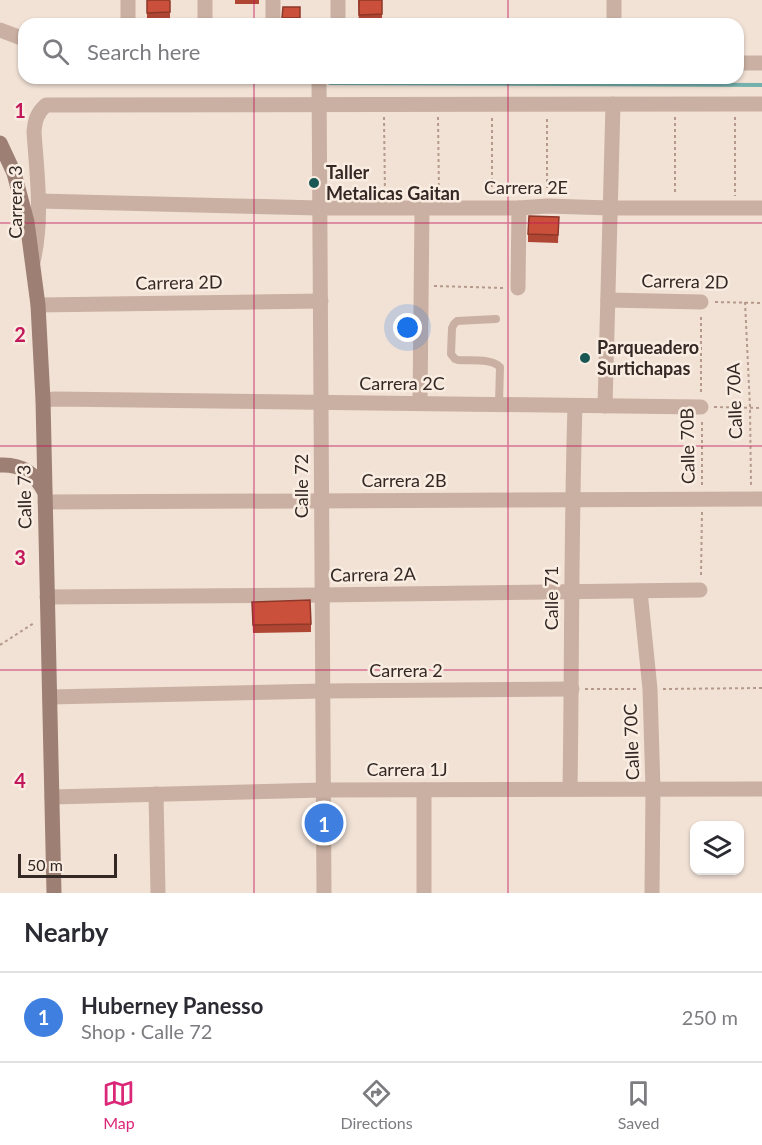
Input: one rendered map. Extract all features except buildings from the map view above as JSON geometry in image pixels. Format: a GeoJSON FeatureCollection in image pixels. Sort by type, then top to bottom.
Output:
{"type":"FeatureCollection","features":[{"type":"Feature","properties":{"kind":"main road","name":"Calle 73"},"geometry":{"type":"LineString","coordinates":[[0,142],[14,173],[22,199],[38,304],[43,400],[54,893]]}},
{"type":"Feature","properties":{"kind":"main road"},"geometry":{"type":"LineString","coordinates":[[0,465],[14,465],[27,470],[37,479],[45,496]]}},
{"type":"Feature","properties":{"kind":"street"},"geometry":{"type":"LineString","coordinates":[[128,0],[128,18]]}},
{"type":"Feature","properties":{"kind":"street"},"geometry":{"type":"LineString","coordinates":[[205,0],[205,18]]}},
{"type":"Feature","properties":{"kind":"street"},"geometry":{"type":"LineString","coordinates":[[273,0],[273,18]]}},
{"type":"Feature","properties":{"kind":"street"},"geometry":{"type":"LineString","coordinates":[[338,0],[338,18]]}},
{"type":"Feature","properties":{"kind":"street"},"geometry":{"type":"LineString","coordinates":[[614,0],[614,18]]}},
{"type":"Feature","properties":{"kind":"street"},"geometry":{"type":"LineString","coordinates":[[0,30],[18,37]]}},
{"type":"Feature","properties":{"kind":"street"},"geometry":{"type":"LineString","coordinates":[[744,63],[762,63]]}},
{"type":"Feature","properties":{"kind":"street","name":"Calle 72"},"geometry":{"type":"LineString","coordinates":[[320,84],[324,893]]}},
{"type":"Feature","properties":{"kind":"street","name":"Carrera 3"},"geometry":{"type":"LineString","coordinates":[[33,262],[38,241],[39,201],[34,132],[35,121],[46,105],[762,104]]}},
{"type":"Feature","properties":{"kind":"street"},"geometry":{"type":"LineString","coordinates":[[605,406],[613,105]]}},
{"type":"Feature","properties":{"kind":"street","name":"Carrera 2E"},"geometry":{"type":"LineString","coordinates":[[39,201],[319,208],[547,206],[762,208]]}},
{"type":"Feature","properties":{"kind":"street"},"geometry":{"type":"LineString","coordinates":[[420,403],[422,208]]}},
{"type":"Feature","properties":{"kind":"street"},"geometry":{"type":"LineString","coordinates":[[518,288],[519,208]]}},
{"type":"Feature","properties":{"kind":"street","name":"Carrera 2D"},"geometry":{"type":"LineString","coordinates":[[608,300],[701,302]]}},
{"type":"Feature","properties":{"kind":"street","name":"Carrera 2D"},"geometry":{"type":"LineString","coordinates":[[38,304],[321,301]]}},
{"type":"Feature","properties":{"kind":"street","name":"Carrera 2C"},"geometry":{"type":"LineString","coordinates":[[43,400],[701,407]]}},
{"type":"Feature","properties":{"kind":"street","name":"Calle 71"},"geometry":{"type":"LineString","coordinates":[[570,789],[575,406]]}},
{"type":"Feature","properties":{"kind":"street","name":"Carrera 2B"},"geometry":{"type":"LineString","coordinates":[[45,496],[322,501],[756,499]]}},
{"type":"Feature","properties":{"kind":"street","name":"Carrera 2A"},"geometry":{"type":"LineString","coordinates":[[47,597],[700,590]]}},
{"type":"Feature","properties":{"kind":"street","name":"Calle 70C"},"geometry":{"type":"LineString","coordinates":[[640,591],[650,689],[653,789],[652,893]]}},
{"type":"Feature","properties":{"kind":"street","name":"Carrera 2"},"geometry":{"type":"LineString","coordinates":[[50,697],[323,691],[572,689]]}},
{"type":"Feature","properties":{"kind":"street","name":"Carrera 1J"},"geometry":{"type":"LineString","coordinates":[[52,796],[324,790],[762,789]]}},
{"type":"Feature","properties":{"kind":"street"},"geometry":{"type":"LineString","coordinates":[[424,790],[424,893]]}},
{"type":"Feature","properties":{"kind":"street"},"geometry":{"type":"LineString","coordinates":[[156,794],[158,893]]}},
{"type":"Feature","properties":{"kind":"lane"},"geometry":{"type":"LineString","coordinates":[[496,319],[458,321],[454,324],[451,354],[458,360],[498,364],[500,367],[499,404]]}},
{"type":"Feature","properties":{"kind":"path"},"geometry":{"type":"LineString","coordinates":[[674,104],[675,208]]}},
{"type":"Feature","properties":{"kind":"path"},"geometry":{"type":"LineString","coordinates":[[735,104],[735,207]]}},
{"type":"Feature","properties":{"kind":"path"},"geometry":{"type":"LineString","coordinates":[[384,105],[385,207]]}},
{"type":"Feature","properties":{"kind":"path"},"geometry":{"type":"LineString","coordinates":[[438,105],[439,207]]}},
{"type":"Feature","properties":{"kind":"path"},"geometry":{"type":"LineString","coordinates":[[492,105],[492,208]]}},
{"type":"Feature","properties":{"kind":"path"},"geometry":{"type":"LineString","coordinates":[[547,105],[547,206]]}},
{"type":"Feature","properties":{"kind":"path"},"geometry":{"type":"LineString","coordinates":[[422,286],[518,288]]}},
{"type":"Feature","properties":{"kind":"path","name":"Carrera 2D"},"geometry":{"type":"LineString","coordinates":[[701,302],[762,303]]}},
{"type":"Feature","properties":{"kind":"path","name":"Calle 70B"},"geometry":{"type":"LineString","coordinates":[[700,590],[701,302]]}},
{"type":"Feature","properties":{"kind":"path","name":"Calle 70A"},"geometry":{"type":"LineString","coordinates":[[746,302],[756,499]]}},
{"type":"Feature","properties":{"kind":"path"},"geometry":{"type":"LineString","coordinates":[[701,407],[762,408]]}},
{"type":"Feature","properties":{"kind":"path"},"geometry":{"type":"LineString","coordinates":[[0,645],[37,622]]}},
{"type":"Feature","properties":{"kind":"path"},"geometry":{"type":"LineString","coordinates":[[572,689],[762,688]]}},
{"type":"Feature","properties":{"kind":"waterway"},"geometry":{"type":"LineString","coordinates":[[546,84],[762,85]]}},
{"type":"Feature","properties":{"kind":"place","name":"Taller Metalicas Gaitan"},"geometry":{"type":"Point","coordinates":[314,183]}},
{"type":"Feature","properties":{"kind":"place","name":"Parqueadero Surtichapas"},"geometry":{"type":"Point","coordinates":[585,358]}},
{"type":"Feature","properties":{"kind":"place","name":"Huberney Panesso"},"geometry":{"type":"Point","coordinates":[324,823]}}]}
